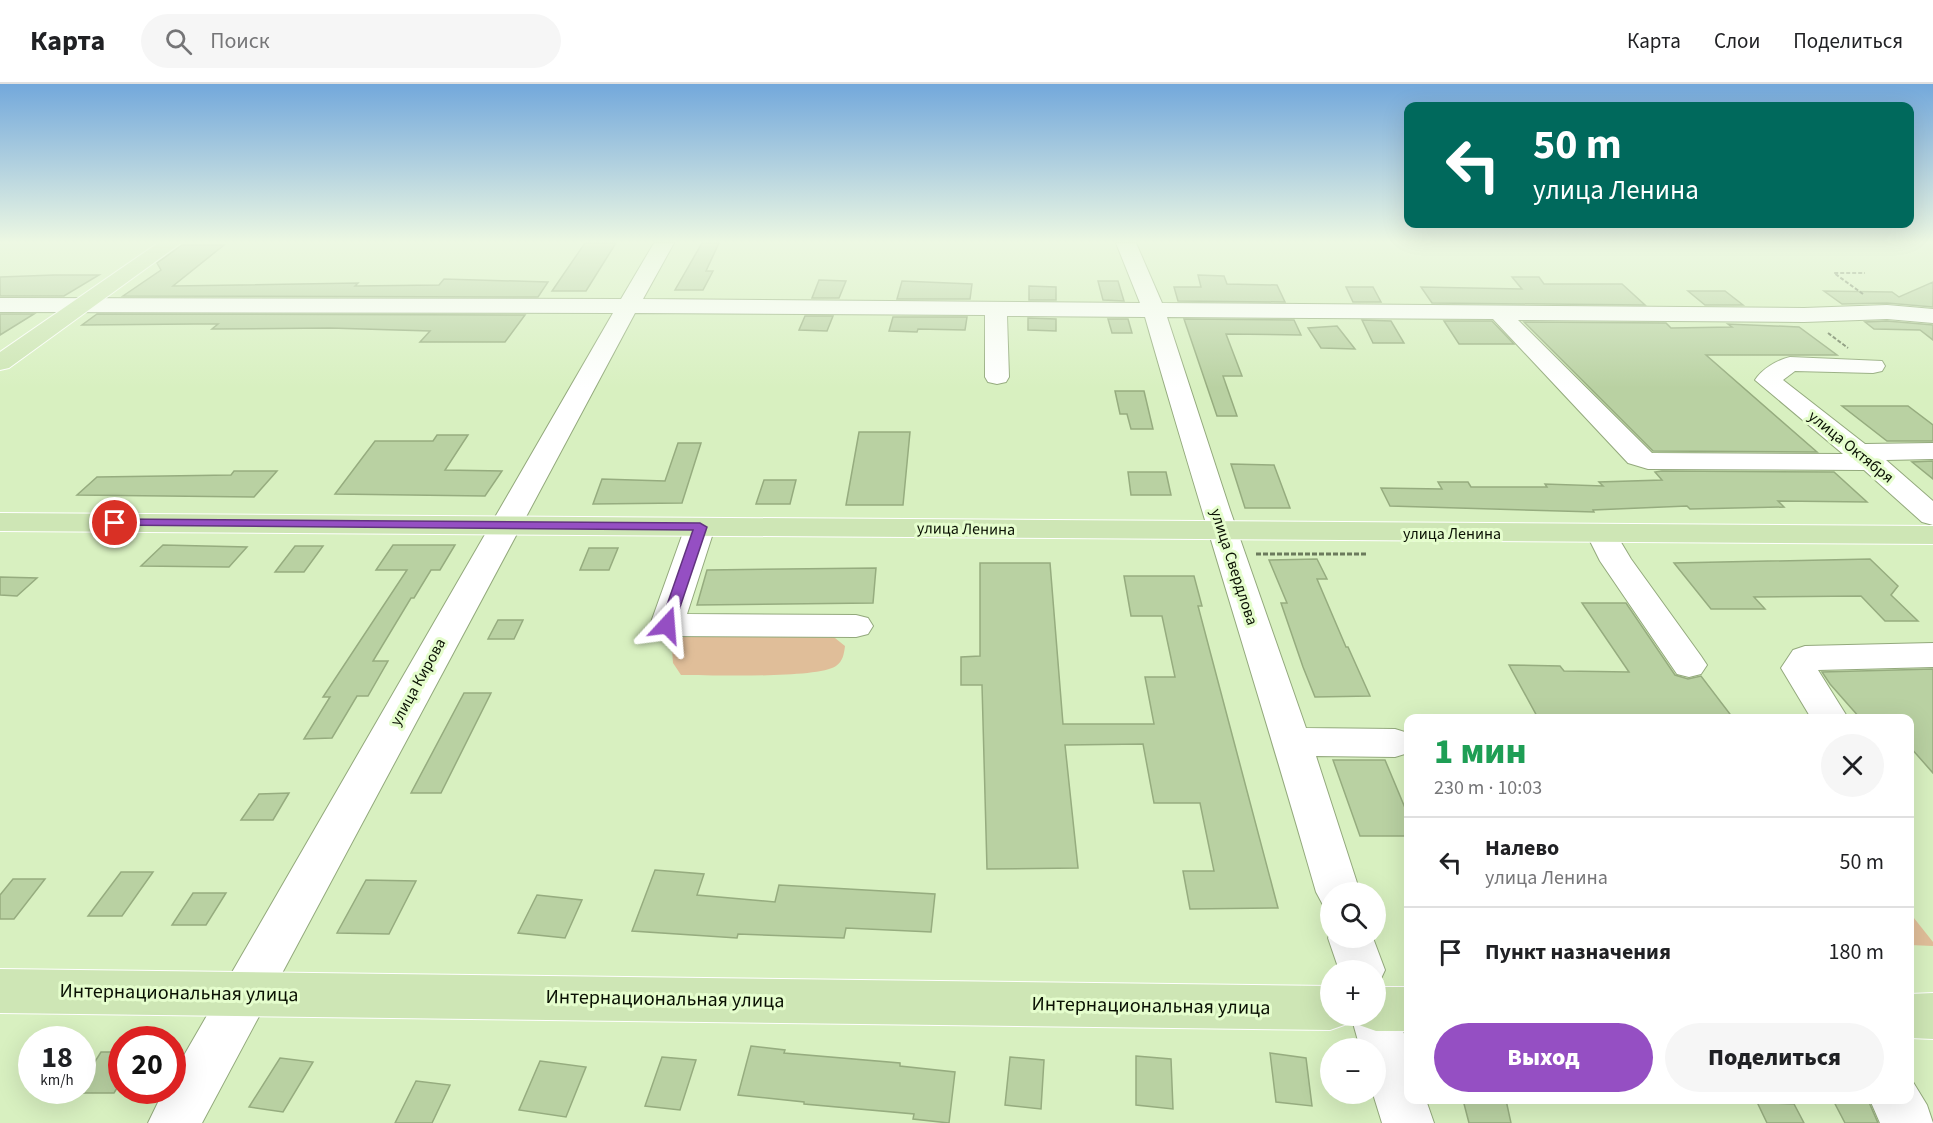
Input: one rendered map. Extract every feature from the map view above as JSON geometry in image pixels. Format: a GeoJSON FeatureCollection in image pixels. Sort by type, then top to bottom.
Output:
{"type":"FeatureCollection","features":[{"type":"Feature","properties":{"kind":"main road"},"geometry":{"type":"LineString","coordinates":[[0,363],[103,291]]}},
{"type":"Feature","properties":{"kind":"main road","name":"улица Ленина"},"geometry":{"type":"LineString","coordinates":[[0,522],[505,524],[1602,535],[1933,535]]}},
{"type":"Feature","properties":{"kind":"main road","name":"Интернациональная улица"},"geometry":{"type":"LineString","coordinates":[[0,991],[1320,1008]]}},
{"type":"Feature","properties":{"kind":"main road"},"geometry":{"type":"LineString","coordinates":[[1386,1009],[1404,1009]]}},
{"type":"Feature","properties":{"kind":"main road"},"geometry":{"type":"LineString","coordinates":[[1914,1016],[1933,1016]]}},
{"type":"Feature","properties":{"kind":"street","name":"улица Кирова"},"geometry":{"type":"LineString","coordinates":[[174,1123],[636,291]]}},
{"type":"Feature","properties":{"kind":"street","name":"улица Свердлова"},"geometry":{"type":"LineString","coordinates":[[1147,291],[1155,310],[1222,532],[1292,742],[1335,882]]}},
{"type":"Feature","properties":{"kind":"street"},"geometry":{"type":"LineString","coordinates":[[0,305],[628,306],[1804,315],[1887,312],[1933,316]]}},
{"type":"Feature","properties":{"kind":"street"},"geometry":{"type":"LineString","coordinates":[[996,309],[997,376]]}},
{"type":"Feature","properties":{"kind":"street"},"geometry":{"type":"LineString","coordinates":[[1499,313],[1638,457],[1648,461],[1866,457],[1933,451]]}},
{"type":"Feature","properties":{"kind":"street","name":"улица Октября"},"geometry":{"type":"LineString","coordinates":[[1873,366],[1790,364],[1767,380],[1866,457],[1933,516]]}},
{"type":"Feature","properties":{"kind":"street"},"geometry":{"type":"LineString","coordinates":[[700,527],[667,625],[856,626]]}},
{"type":"Feature","properties":{"kind":"street"},"geometry":{"type":"LineString","coordinates":[[1602,535],[1616,561],[1689,665]]}},
{"type":"Feature","properties":{"kind":"street"},"geometry":{"type":"LineString","coordinates":[[1828,714],[1799,668],[1805,658],[1933,655]]}},
{"type":"Feature","properties":{"kind":"street"},"geometry":{"type":"LineString","coordinates":[[1292,742],[1395,743]]}},
{"type":"Feature","properties":{"kind":"street"},"geometry":{"type":"LineString","coordinates":[[1378,1026],[1408,1123]]}},
{"type":"Feature","properties":{"kind":"street"},"geometry":{"type":"LineString","coordinates":[[1898,1104],[1910,1123]]}},
{"type":"Feature","properties":{"kind":"path"},"geometry":{"type":"LineString","coordinates":[[1859,291],[1887,312]]}},
{"type":"Feature","properties":{"kind":"path"},"geometry":{"type":"LineString","coordinates":[[1804,315],[1873,366]]}},
{"type":"Feature","properties":{"kind":"shaded area"},"geometry":{"type":"Polygon","coordinates":[[[692,633],[830,634],[845,646],[844,655],[836,666],[808,673],[681,675],[673,663],[672,649],[678,640],[692,633]]]}},
{"type":"Feature","properties":{"kind":"shaded area"},"geometry":{"type":"Polygon","coordinates":[[[1914,918],[1933,942],[1933,946],[1914,945],[1914,918]]]}},
{"type":"Feature","properties":{"kind":"building"},"geometry":{"type":"Polygon","coordinates":[[[0,291],[72,291],[64,296],[0,296],[0,291]]]}},
{"type":"Feature","properties":{"kind":"building"},"geometry":{"type":"Polygon","coordinates":[[[130,291],[542,291],[538,297],[123,296],[130,291]]]}},
{"type":"Feature","properties":{"kind":"building"},"geometry":{"type":"Polygon","coordinates":[[[815,291],[842,291],[839,298],[812,298],[815,291]]]}},
{"type":"Feature","properties":{"kind":"building"},"geometry":{"type":"Polygon","coordinates":[[[899,291],[971,291],[970,299],[897,299],[899,291]]]}},
{"type":"Feature","properties":{"kind":"building"},"geometry":{"type":"Polygon","coordinates":[[[1029,291],[1056,291],[1056,300],[1029,300],[1029,291]]]}},
{"type":"Feature","properties":{"kind":"building"},"geometry":{"type":"Polygon","coordinates":[[[1101,291],[1121,291],[1124,301],[1103,300],[1101,291]]]}},
{"type":"Feature","properties":{"kind":"building"},"geometry":{"type":"Polygon","coordinates":[[[1175,291],[1280,291],[1285,302],[1178,301],[1175,291]]]}},
{"type":"Feature","properties":{"kind":"building"},"geometry":{"type":"Polygon","coordinates":[[[1348,291],[1375,291],[1381,302],[1353,302],[1348,291]]]}},
{"type":"Feature","properties":{"kind":"building"},"geometry":{"type":"Polygon","coordinates":[[[1424,291],[1630,291],[1645,305],[1432,303],[1424,291]]]}},
{"type":"Feature","properties":{"kind":"building"},"geometry":{"type":"Polygon","coordinates":[[[1689,291],[1726,291],[1743,305],[1705,305],[1689,291]]]}},
{"type":"Feature","properties":{"kind":"building"},"geometry":{"type":"Polygon","coordinates":[[[1825,291],[1892,292],[1899,297],[1911,291],[1933,291],[1933,307],[1887,303],[1842,304],[1825,291]]]}},
{"type":"Feature","properties":{"kind":"building"},"geometry":{"type":"Polygon","coordinates":[[[0,314],[34,314],[0,335],[0,314]]]}},
{"type":"Feature","properties":{"kind":"building"},"geometry":{"type":"Polygon","coordinates":[[[97,314],[525,315],[505,342],[420,342],[430,331],[330,328],[212,329],[218,324],[82,325],[97,314]]]}},
{"type":"Feature","properties":{"kind":"building"},"geometry":{"type":"Polygon","coordinates":[[[805,316],[833,316],[827,331],[799,330],[805,316]]]}},
{"type":"Feature","properties":{"kind":"building"},"geometry":{"type":"Polygon","coordinates":[[[893,317],[967,317],[965,330],[918,329],[917,332],[889,331],[893,317]]]}},
{"type":"Feature","properties":{"kind":"building"},"geometry":{"type":"Polygon","coordinates":[[[1028,318],[1056,319],[1056,331],[1028,330],[1028,318]]]}},
{"type":"Feature","properties":{"kind":"building"},"geometry":{"type":"Polygon","coordinates":[[[1108,319],[1128,319],[1132,333],[1112,333],[1108,319]]]}},
{"type":"Feature","properties":{"kind":"building"},"geometry":{"type":"Polygon","coordinates":[[[1184,319],[1294,320],[1301,335],[1226,334],[1242,376],[1223,376],[1237,416],[1217,416],[1184,319]]]}},
{"type":"Feature","properties":{"kind":"building"},"geometry":{"type":"Polygon","coordinates":[[[1362,320],[1391,321],[1404,343],[1373,343],[1362,320]]]}},
{"type":"Feature","properties":{"kind":"building"},"geometry":{"type":"Polygon","coordinates":[[[1444,321],[1492,321],[1514,344],[1459,344],[1444,321]]]}},
{"type":"Feature","properties":{"kind":"building"},"geometry":{"type":"Polygon","coordinates":[[[1887,321],[1933,325],[1933,340],[1920,330],[1874,329],[1865,322],[1887,321]]]}},
{"type":"Feature","properties":{"kind":"building"},"geometry":{"type":"Polygon","coordinates":[[[1524,322],[1666,323],[1671,328],[1732,327],[1728,324],[1799,327],[1837,355],[1706,355],[1817,452],[1653,451],[1524,322]]]}},
{"type":"Feature","properties":{"kind":"building"},"geometry":{"type":"Polygon","coordinates":[[[1337,326],[1355,349],[1321,348],[1308,328],[1337,326]]]}},
{"type":"Feature","properties":{"kind":"building"},"geometry":{"type":"Polygon","coordinates":[[[1115,391],[1144,391],[1153,429],[1131,429],[1127,414],[1120,414],[1115,391]]]}},
{"type":"Feature","properties":{"kind":"building"},"geometry":{"type":"Polygon","coordinates":[[[1842,406],[1908,406],[1933,425],[1933,441],[1887,441],[1842,406]]]}},
{"type":"Feature","properties":{"kind":"building"},"geometry":{"type":"Polygon","coordinates":[[[859,432],[910,432],[903,505],[846,505],[859,432]]]}},
{"type":"Feature","properties":{"kind":"building"},"geometry":{"type":"Polygon","coordinates":[[[437,435],[468,435],[445,470],[502,471],[485,496],[335,494],[375,441],[433,441],[437,435]]]}},
{"type":"Feature","properties":{"kind":"building"},"geometry":{"type":"Polygon","coordinates":[[[678,443],[701,443],[682,503],[593,504],[602,479],[665,481],[678,443]]]}},
{"type":"Feature","properties":{"kind":"building"},"geometry":{"type":"Polygon","coordinates":[[[1933,461],[1933,479],[1912,462],[1933,461]]]}},
{"type":"Feature","properties":{"kind":"building"},"geometry":{"type":"Polygon","coordinates":[[[1231,464],[1274,465],[1290,508],[1245,508],[1231,464]]]}},
{"type":"Feature","properties":{"kind":"building"},"geometry":{"type":"Polygon","coordinates":[[[234,471],[277,471],[254,497],[77,495],[97,477],[231,475],[234,471]]]}},
{"type":"Feature","properties":{"kind":"building"},"geometry":{"type":"Polygon","coordinates":[[[1128,472],[1166,472],[1171,495],[1131,495],[1128,472]]]}},
{"type":"Feature","properties":{"kind":"building"},"geometry":{"type":"Polygon","coordinates":[[[1655,472],[1834,472],[1867,502],[1778,501],[1784,507],[1690,509],[1687,506],[1593,510],[1594,512],[1390,506],[1381,488],[1442,489],[1438,482],[1468,482],[1471,487],[1547,487],[1545,484],[1603,486],[1599,482],[1662,480],[1655,472]]]}},
{"type":"Feature","properties":{"kind":"building"},"geometry":{"type":"Polygon","coordinates":[[[764,480],[796,480],[790,504],[756,504],[764,480]]]}},
{"type":"Feature","properties":{"kind":"building"},"geometry":{"type":"Polygon","coordinates":[[[163,545],[247,547],[229,567],[141,566],[163,545]]]}},
{"type":"Feature","properties":{"kind":"building"},"geometry":{"type":"Polygon","coordinates":[[[393,545],[455,545],[440,570],[431,570],[414,598],[411,598],[373,661],[388,661],[368,696],[357,696],[332,738],[304,739],[330,697],[323,697],[407,570],[376,570],[393,545]]]}},
{"type":"Feature","properties":{"kind":"building"},"geometry":{"type":"Polygon","coordinates":[[[295,546],[323,546],[304,572],[275,572],[295,546]]]}},
{"type":"Feature","properties":{"kind":"building"},"geometry":{"type":"Polygon","coordinates":[[[589,548],[618,548],[609,570],[580,570],[589,548]]]}},
{"type":"Feature","properties":{"kind":"building"},"geometry":{"type":"Polygon","coordinates":[[[1317,559],[1327,579],[1317,579],[1370,696],[1315,697],[1303,667],[1281,603],[1287,603],[1269,560],[1317,559]]]}},
{"type":"Feature","properties":{"kind":"building"},"geometry":{"type":"Polygon","coordinates":[[[1870,559],[1898,586],[1891,595],[1918,621],[1885,621],[1861,596],[1754,597],[1765,609],[1711,609],[1674,563],[1870,559]]]}},
{"type":"Feature","properties":{"kind":"building"},"geometry":{"type":"Polygon","coordinates":[[[980,563],[1050,563],[1063,724],[1154,724],[1145,677],[1175,677],[1162,616],[1131,616],[1124,576],[1194,576],[1202,606],[1198,606],[1278,908],[1190,909],[1183,871],[1214,871],[1200,803],[1154,803],[1143,744],[1065,745],[1078,868],[987,869],[982,685],[961,685],[961,657],[980,656],[980,563]]]}},
{"type":"Feature","properties":{"kind":"building"},"geometry":{"type":"Polygon","coordinates":[[[876,568],[873,603],[697,605],[707,570],[876,568]]]}},
{"type":"Feature","properties":{"kind":"building"},"geometry":{"type":"Polygon","coordinates":[[[0,577],[37,578],[17,596],[0,595],[0,577]]]}},
{"type":"Feature","properties":{"kind":"building"},"geometry":{"type":"Polygon","coordinates":[[[1582,603],[1626,603],[1675,675],[1688,679],[1701,676],[1730,714],[1536,714],[1509,665],[1560,666],[1564,671],[1629,672],[1582,603]]]}},
{"type":"Feature","properties":{"kind":"building"},"geometry":{"type":"Polygon","coordinates":[[[498,620],[523,620],[514,639],[488,639],[498,620]]]}},
{"type":"Feature","properties":{"kind":"building"},"geometry":{"type":"Polygon","coordinates":[[[1933,669],[1933,773],[1914,752],[1914,714],[1856,714],[1822,672],[1933,669]]]}},
{"type":"Feature","properties":{"kind":"building"},"geometry":{"type":"Polygon","coordinates":[[[464,693],[491,693],[441,793],[411,793],[464,693]]]}},
{"type":"Feature","properties":{"kind":"building"},"geometry":{"type":"Polygon","coordinates":[[[1333,760],[1385,760],[1404,805],[1404,836],[1360,836],[1333,760]]]}},
{"type":"Feature","properties":{"kind":"building"},"geometry":{"type":"Polygon","coordinates":[[[289,793],[273,820],[241,820],[259,794],[289,793]]]}},
{"type":"Feature","properties":{"kind":"building"},"geometry":{"type":"Polygon","coordinates":[[[655,870],[704,874],[697,895],[775,902],[779,885],[935,894],[931,932],[846,928],[844,938],[738,934],[737,938],[632,931],[655,870]]]}},
{"type":"Feature","properties":{"kind":"building"},"geometry":{"type":"Polygon","coordinates":[[[121,872],[153,872],[122,916],[88,916],[121,872]]]}},
{"type":"Feature","properties":{"kind":"building"},"geometry":{"type":"Polygon","coordinates":[[[13,879],[45,879],[14,919],[0,919],[0,895],[13,879]]]}},
{"type":"Feature","properties":{"kind":"building"},"geometry":{"type":"Polygon","coordinates":[[[366,880],[416,881],[389,934],[337,933],[366,880]]]}},
{"type":"Feature","properties":{"kind":"building"},"geometry":{"type":"Polygon","coordinates":[[[193,893],[226,893],[206,925],[172,925],[193,893]]]}},
{"type":"Feature","properties":{"kind":"building"},"geometry":{"type":"Polygon","coordinates":[[[537,895],[582,900],[565,938],[518,933],[537,895]]]}},
{"type":"Feature","properties":{"kind":"building"},"geometry":{"type":"Polygon","coordinates":[[[751,1046],[785,1050],[784,1053],[900,1063],[900,1066],[955,1072],[949,1123],[913,1119],[914,1114],[804,1104],[804,1102],[738,1095],[751,1046]]]}},
{"type":"Feature","properties":{"kind":"building"},"geometry":{"type":"Polygon","coordinates":[[[101,1052],[108,1052],[108,1093],[96,1093],[96,1060],[101,1052]]]}},
{"type":"Feature","properties":{"kind":"building"},"geometry":{"type":"Polygon","coordinates":[[[1270,1053],[1306,1058],[1312,1106],[1276,1102],[1270,1053]]]}},
{"type":"Feature","properties":{"kind":"building"},"geometry":{"type":"Polygon","coordinates":[[[1136,1056],[1171,1059],[1173,1109],[1136,1105],[1136,1056]]]}},
{"type":"Feature","properties":{"kind":"building"},"geometry":{"type":"Polygon","coordinates":[[[662,1057],[696,1060],[680,1110],[645,1106],[662,1057]]]}},
{"type":"Feature","properties":{"kind":"building"},"geometry":{"type":"Polygon","coordinates":[[[1010,1057],[1044,1060],[1041,1109],[1005,1105],[1010,1057]]]}},
{"type":"Feature","properties":{"kind":"building"},"geometry":{"type":"Polygon","coordinates":[[[280,1058],[313,1062],[283,1112],[249,1107],[280,1058]]]}},
{"type":"Feature","properties":{"kind":"building"},"geometry":{"type":"Polygon","coordinates":[[[540,1061],[586,1067],[566,1117],[519,1110],[540,1061]]]}},
{"type":"Feature","properties":{"kind":"building"},"geometry":{"type":"Polygon","coordinates":[[[416,1081],[450,1085],[432,1123],[395,1123],[416,1081]]]}},
{"type":"Feature","properties":{"kind":"building"},"geometry":{"type":"Polygon","coordinates":[[[1464,1104],[1507,1104],[1511,1123],[1469,1123],[1464,1104]]]}},
{"type":"Feature","properties":{"kind":"building"},"geometry":{"type":"Polygon","coordinates":[[[1758,1104],[1794,1104],[1804,1123],[1767,1123],[1758,1104]]]}},
{"type":"Feature","properties":{"kind":"building"},"geometry":{"type":"Polygon","coordinates":[[[1835,1104],[1870,1104],[1878,1123],[1845,1123],[1835,1104]]]}},
{"type":"Feature","properties":{"kind":"route"},"geometry":{"type":"LineString","coordinates":[[115,523],[700,527],[667,625]]}}]}
